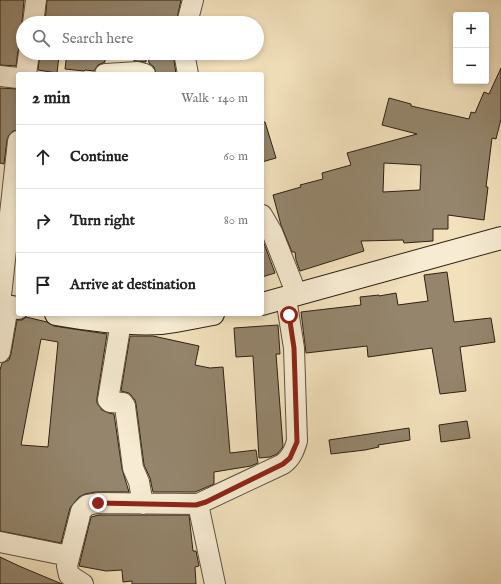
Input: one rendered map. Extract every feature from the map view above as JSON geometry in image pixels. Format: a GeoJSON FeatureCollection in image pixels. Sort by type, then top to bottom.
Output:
{"type":"FeatureCollection","features":[{"type":"Feature","properties":{"kind":"main road"},"geometry":{"type":"LineString","coordinates":[[264,303],[501,238]]}},
{"type":"Feature","properties":{"kind":"main road"},"geometry":{"type":"LineString","coordinates":[[72,316],[121,322],[144,323],[184,317]]}},
{"type":"Feature","properties":{"kind":"street"},"geometry":{"type":"LineString","coordinates":[[34,16],[36,0]]}},
{"type":"Feature","properties":{"kind":"street"},"geometry":{"type":"LineString","coordinates":[[188,16],[193,0]]}},
{"type":"Feature","properties":{"kind":"street"},"geometry":{"type":"LineString","coordinates":[[26,72],[28,60]]}},
{"type":"Feature","properties":{"kind":"street"},"geometry":{"type":"LineString","coordinates":[[185,60],[188,72]]}},
{"type":"Feature","properties":{"kind":"street"},"geometry":{"type":"LineString","coordinates":[[0,76],[16,78]]}},
{"type":"Feature","properties":{"kind":"street"},"geometry":{"type":"LineString","coordinates":[[0,352],[6,306],[7,171],[16,147]]}},
{"type":"Feature","properties":{"kind":"street"},"geometry":{"type":"LineString","coordinates":[[83,584],[69,576],[67,566],[81,511],[87,505],[98,503],[198,504],[283,464],[290,458],[294,451],[297,442],[297,426],[292,296],[272,232],[264,218]]}},
{"type":"Feature","properties":{"kind":"street"},"geometry":{"type":"LineString","coordinates":[[121,322],[108,400],[110,402],[123,403],[125,406],[133,468],[139,482],[143,504]]}},
{"type":"Feature","properties":{"kind":"street"},"geometry":{"type":"LineString","coordinates":[[198,504],[215,584]]}},
{"type":"Feature","properties":{"kind":"street"},"geometry":{"type":"LineString","coordinates":[[0,542],[69,556]]}},
{"type":"Feature","properties":{"kind":"building"},"geometry":{"type":"Polygon","coordinates":[[[0,0],[24,0],[23,16],[16,16],[16,66],[0,65],[0,0]]]}},
{"type":"Feature","properties":{"kind":"building"},"geometry":{"type":"Polygon","coordinates":[[[47,0],[181,0],[178,16],[46,16],[47,0]]]}},
{"type":"Feature","properties":{"kind":"building"},"geometry":{"type":"Polygon","coordinates":[[[39,60],[59,60],[57,72],[38,70],[39,60]]]}},
{"type":"Feature","properties":{"kind":"building"},"geometry":{"type":"Polygon","coordinates":[[[66,60],[105,60],[105,62],[98,65],[94,71],[65,69],[66,60]]]}},
{"type":"Feature","properties":{"kind":"building"},"geometry":{"type":"Polygon","coordinates":[[[146,60],[146,62],[134,61],[146,60]]]}},
{"type":"Feature","properties":{"kind":"building"},"geometry":{"type":"Polygon","coordinates":[[[149,60],[174,60],[176,72],[155,72],[154,67],[149,63],[149,60]]]}},
{"type":"Feature","properties":{"kind":"building"},"geometry":{"type":"Polygon","coordinates":[[[501,68],[501,119],[496,139],[492,138],[486,187],[488,187],[484,220],[448,215],[448,229],[433,229],[433,241],[404,243],[403,240],[361,241],[364,251],[300,271],[295,252],[292,252],[281,225],[273,195],[301,187],[300,185],[323,179],[322,173],[351,165],[347,153],[417,134],[382,125],[389,98],[411,104],[411,106],[469,119],[471,112],[475,113],[484,92],[489,94],[501,68]],[[384,163],[383,192],[420,190],[421,165],[384,163]]]}},
{"type":"Feature","properties":{"kind":"building"},"geometry":{"type":"Polygon","coordinates":[[[0,88],[16,89],[16,130],[9,135],[4,164],[0,163],[0,88]]]}},
{"type":"Feature","properties":{"kind":"building"},"geometry":{"type":"Polygon","coordinates":[[[264,122],[265,122],[276,158],[264,161],[264,122]]]}},
{"type":"Feature","properties":{"kind":"building"},"geometry":{"type":"Polygon","coordinates":[[[264,243],[275,273],[264,276],[264,243]]]}},
{"type":"Feature","properties":{"kind":"building"},"geometry":{"type":"Polygon","coordinates":[[[447,272],[454,322],[491,318],[495,342],[460,347],[466,391],[440,394],[432,348],[368,357],[367,346],[306,353],[301,312],[361,305],[360,297],[396,293],[398,305],[428,301],[424,275],[447,272]]]}},
{"type":"Feature","properties":{"kind":"building"},"geometry":{"type":"Polygon","coordinates":[[[26,317],[47,322],[54,326],[107,334],[97,403],[102,410],[114,414],[122,469],[129,492],[96,492],[79,497],[70,508],[61,543],[0,531],[0,370],[2,363],[9,360],[17,320],[22,320],[26,317]],[[41,339],[21,445],[48,447],[58,342],[41,339]]]}},
{"type":"Feature","properties":{"kind":"building"},"geometry":{"type":"Polygon","coordinates":[[[278,325],[280,354],[276,354],[283,447],[277,454],[270,457],[259,458],[253,356],[236,357],[234,328],[278,325]]]}},
{"type":"Feature","properties":{"kind":"building"},"geometry":{"type":"Polygon","coordinates":[[[130,336],[153,336],[199,346],[195,365],[210,368],[223,367],[230,453],[256,450],[258,463],[251,466],[214,472],[214,484],[195,492],[153,492],[150,478],[144,465],[135,400],[129,393],[121,391],[130,336]]]}},
{"type":"Feature","properties":{"kind":"building"},"geometry":{"type":"Polygon","coordinates":[[[467,421],[470,438],[441,442],[439,425],[467,421]]]}},
{"type":"Feature","properties":{"kind":"building"},"geometry":{"type":"Polygon","coordinates":[[[409,428],[410,440],[378,445],[379,447],[365,450],[331,454],[329,440],[409,428]]]}},
{"type":"Feature","properties":{"kind":"building"},"geometry":{"type":"Polygon","coordinates":[[[99,515],[189,515],[193,551],[196,551],[199,566],[195,567],[196,584],[132,584],[132,581],[123,582],[122,570],[106,571],[79,566],[91,517],[99,515]]]}},
{"type":"Feature","properties":{"kind":"building"},"geometry":{"type":"Polygon","coordinates":[[[0,557],[19,566],[62,584],[0,584],[0,557]]]}},
{"type":"Feature","properties":{"kind":"route"},"geometry":{"type":"LineString","coordinates":[[98,503],[201,504],[283,464],[290,458],[297,442],[297,426],[294,348],[289,315]]}}]}
